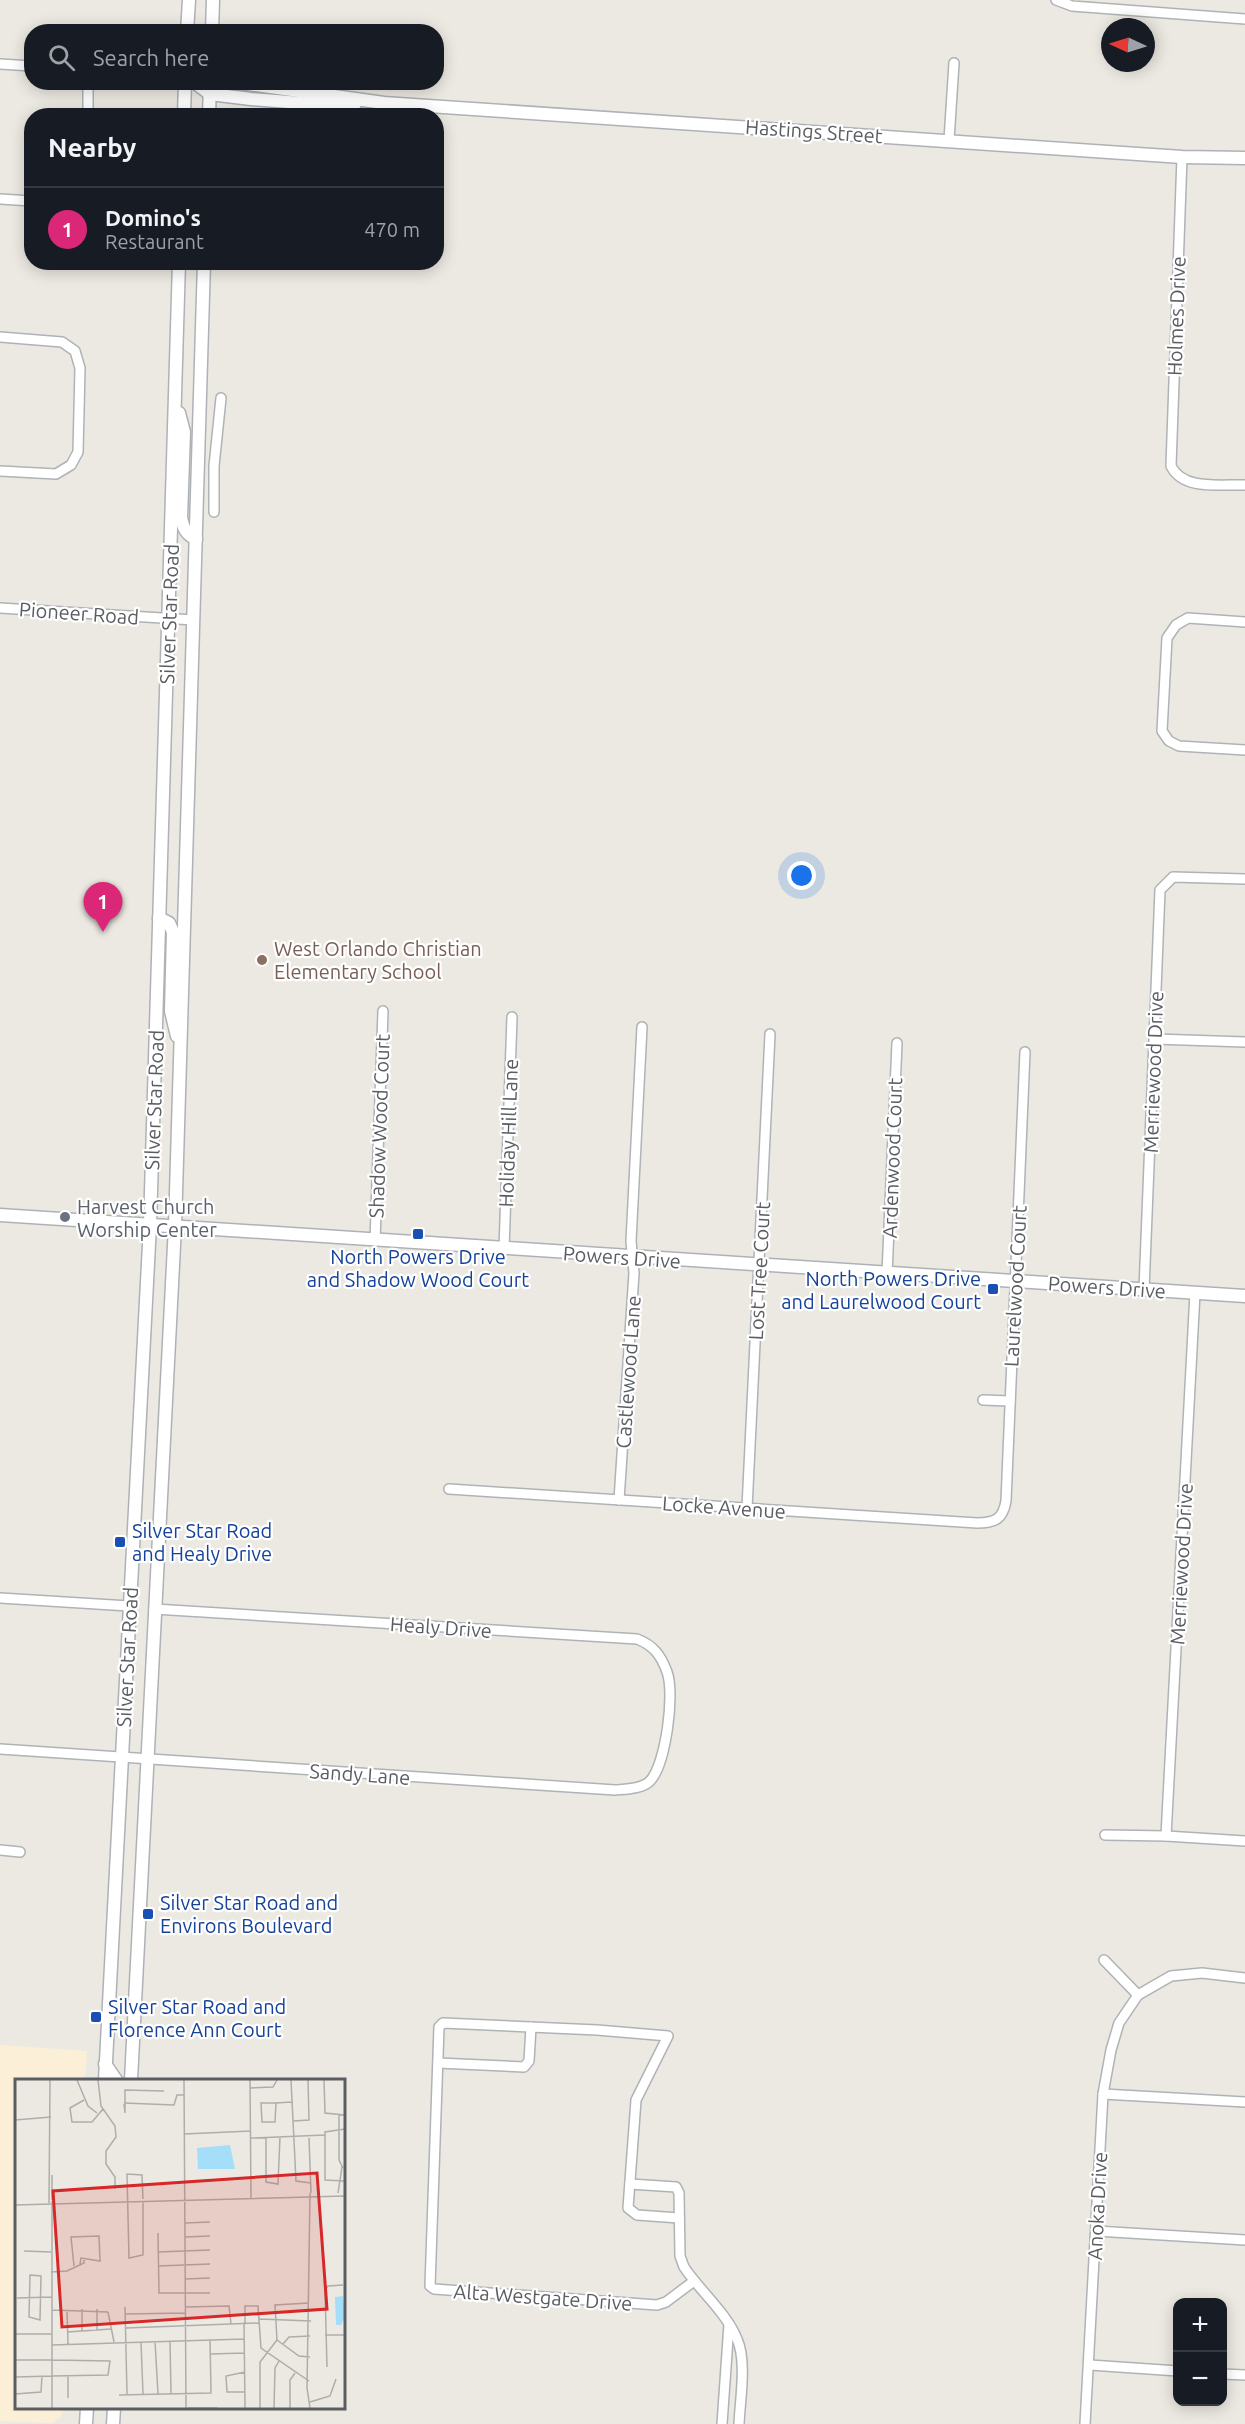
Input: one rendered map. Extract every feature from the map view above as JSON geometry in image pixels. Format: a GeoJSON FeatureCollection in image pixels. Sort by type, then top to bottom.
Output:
{"type":"FeatureCollection","features":[{"type":"Feature","properties":{"kind":"main road"},"geometry":{"type":"LineString","coordinates":[[188,24],[189,0]]}},
{"type":"Feature","properties":{"kind":"main road"},"geometry":{"type":"LineString","coordinates":[[212,24],[213,0]]}},
{"type":"Feature","properties":{"kind":"main road"},"geometry":{"type":"LineString","coordinates":[[184,108],[185,90]]}},
{"type":"Feature","properties":{"kind":"main road"},"geometry":{"type":"LineString","coordinates":[[209,108],[210,90]]}},
{"type":"Feature","properties":{"kind":"main road","name":"Hastings Street"},"geometry":{"type":"LineString","coordinates":[[224,90],[326,105],[384,103]]}},
{"type":"Feature","properties":{"kind":"main road","name":"Hastings Street"},"geometry":{"type":"LineString","coordinates":[[291,90],[384,103],[1182,157],[1245,158]]}},
{"type":"Feature","properties":{"kind":"main road","name":"Silver Star Road"},"geometry":{"type":"LineString","coordinates":[[105,2079],[150,1224],[179,270]]}},
{"type":"Feature","properties":{"kind":"main road","name":"Silver Star Road"},"geometry":{"type":"LineString","coordinates":[[130,2079],[175,1226],[204,270]]}},
{"type":"Feature","properties":{"kind":"main road"},"geometry":{"type":"LineString","coordinates":[[175,394],[184,432],[181,517],[187,533],[196,539]]}},
{"type":"Feature","properties":{"kind":"main road"},"geometry":{"type":"LineString","coordinates":[[159,918],[169,923],[173,932],[171,1011],[181,1049]]}},
{"type":"Feature","properties":{"kind":"main road","name":"Powers Drive"},"geometry":{"type":"LineString","coordinates":[[0,1215],[1245,1296]]}},
{"type":"Feature","properties":{"kind":"main road"},"geometry":{"type":"LineString","coordinates":[[105,2064],[115,2079]]}},
{"type":"Feature","properties":{"kind":"main road"},"geometry":{"type":"LineString","coordinates":[[86,2424],[87,2409]]}},
{"type":"Feature","properties":{"kind":"main road"},"geometry":{"type":"LineString","coordinates":[[113,2424],[114,2409]]}},
{"type":"Feature","properties":{"kind":"street"},"geometry":{"type":"LineString","coordinates":[[1056,0],[1072,6],[1245,18]]}},
{"type":"Feature","properties":{"kind":"street"},"geometry":{"type":"LineString","coordinates":[[949,140],[954,63]]}},
{"type":"Feature","properties":{"kind":"street"},"geometry":{"type":"LineString","coordinates":[[0,64],[24,66]]}},
{"type":"Feature","properties":{"kind":"street"},"geometry":{"type":"LineString","coordinates":[[88,90],[88,108]]}},
{"type":"Feature","properties":{"kind":"street","name":"Holmes Drive"},"geometry":{"type":"LineString","coordinates":[[1182,157],[1171,466],[1175,475],[1195,483],[1245,485]]}},
{"type":"Feature","properties":{"kind":"street"},"geometry":{"type":"LineString","coordinates":[[0,199],[24,200]]}},
{"type":"Feature","properties":{"kind":"street"},"geometry":{"type":"LineString","coordinates":[[0,338],[62,342],[75,351],[80,368],[78,452],[71,465],[56,474],[0,471]]}},
{"type":"Feature","properties":{"kind":"street"},"geometry":{"type":"LineString","coordinates":[[214,512],[214,466],[221,398]]}},
{"type":"Feature","properties":{"kind":"street","name":"Pioneer Road"},"geometry":{"type":"LineString","coordinates":[[0,608],[194,620]]}},
{"type":"Feature","properties":{"kind":"street"},"geometry":{"type":"LineString","coordinates":[[1245,622],[1188,618],[1176,625],[1167,638],[1162,731],[1169,741],[1179,746],[1245,750]]}},
{"type":"Feature","properties":{"kind":"street","name":"Merriewood Drive"},"geometry":{"type":"LineString","coordinates":[[1144,1290],[1160,890],[1173,877],[1245,879]]}},
{"type":"Feature","properties":{"kind":"street","name":"Shadow Wood Court"},"geometry":{"type":"LineString","coordinates":[[375,1241],[383,1011]]}},
{"type":"Feature","properties":{"kind":"street","name":"Holiday Hill Lane"},"geometry":{"type":"LineString","coordinates":[[504,1249],[512,1017]]}},
{"type":"Feature","properties":{"kind":"street","name":"Castlewood Lane"},"geometry":{"type":"LineString","coordinates":[[618,1500],[634,1274],[631,1241],[642,1027]]}},
{"type":"Feature","properties":{"kind":"street","name":"Lost Tree Court"},"geometry":{"type":"LineString","coordinates":[[747,1508],[770,1034]]}},
{"type":"Feature","properties":{"kind":"street"},"geometry":{"type":"LineString","coordinates":[[1155,1039],[1245,1042]]}},
{"type":"Feature","properties":{"kind":"street","name":"Ardenwood Court"},"geometry":{"type":"LineString","coordinates":[[887,1274],[897,1043]]}},
{"type":"Feature","properties":{"kind":"street","name":"Laurelwood Court"},"geometry":{"type":"LineString","coordinates":[[999,1519],[1004,1513],[1006,1501],[1025,1052]]}},
{"type":"Feature","properties":{"kind":"street","name":"Merriewood Drive"},"geometry":{"type":"LineString","coordinates":[[1166,1836],[1195,1293]]}},
{"type":"Feature","properties":{"kind":"street"},"geometry":{"type":"LineString","coordinates":[[983,1400],[1010,1401]]}},
{"type":"Feature","properties":{"kind":"street","name":"Locke Avenue"},"geometry":{"type":"LineString","coordinates":[[449,1489],[977,1523],[991,1523],[999,1519]]}},
{"type":"Feature","properties":{"kind":"street"},"geometry":{"type":"LineString","coordinates":[[0,1598],[129,1606]]}},
{"type":"Feature","properties":{"kind":"street","name":"Healy Drive"},"geometry":{"type":"LineString","coordinates":[[154,1609],[637,1639],[649,1644],[658,1653],[668,1674],[668,1716]]}},
{"type":"Feature","properties":{"kind":"street","name":"Sandy Lane"},"geometry":{"type":"LineString","coordinates":[[0,1749],[615,1790],[634,1789],[649,1782],[659,1768],[668,1716]]}},
{"type":"Feature","properties":{"kind":"street"},"geometry":{"type":"LineString","coordinates":[[1105,1835],[1245,1841]]}},
{"type":"Feature","properties":{"kind":"street"},"geometry":{"type":"LineString","coordinates":[[0,1850],[20,1852]]}},
{"type":"Feature","properties":{"kind":"street"},"geometry":{"type":"LineString","coordinates":[[1104,1960],[1138,1995],[1171,1976],[1202,1973],[1245,1978]]}},
{"type":"Feature","properties":{"kind":"street","name":"Anoka Drive"},"geometry":{"type":"LineString","coordinates":[[1086,2424],[1103,2094],[1111,2050],[1119,2023],[1138,1995]]}},
{"type":"Feature","properties":{"kind":"street","name":"Alta Westgate Drive"},"geometry":{"type":"LineString","coordinates":[[679,2218],[637,2215],[628,2208],[636,2100],[668,2036],[443,2023],[439,2027],[429,2281],[434,2289],[657,2305],[666,2302],[694,2281]]}},
{"type":"Feature","properties":{"kind":"street"},"geometry":{"type":"LineString","coordinates":[[438,2063],[524,2067],[529,2061],[531,2027]]}},
{"type":"Feature","properties":{"kind":"street"},"geometry":{"type":"LineString","coordinates":[[1103,2094],[1245,2102]]}},
{"type":"Feature","properties":{"kind":"street"},"geometry":{"type":"LineString","coordinates":[[630,2184],[676,2187],[679,2193],[680,2256],[694,2281],[729,2324],[738,2341],[741,2362],[739,2424]]}},
{"type":"Feature","properties":{"kind":"street"},"geometry":{"type":"LineString","coordinates":[[1096,2230],[1245,2240]]}},
{"type":"Feature","properties":{"kind":"street"},"geometry":{"type":"LineString","coordinates":[[722,2424],[729,2324]]}},
{"type":"Feature","properties":{"kind":"street"},"geometry":{"type":"LineString","coordinates":[[1090,2365],[1173,2371]]}},
{"type":"Feature","properties":{"kind":"street"},"geometry":{"type":"LineString","coordinates":[[1227,2374],[1245,2375]]}},
{"type":"Feature","properties":{"kind":"shaded area"},"geometry":{"type":"Polygon","coordinates":[[[0,2045],[87,2051],[85,2079],[15,2079],[15,2409],[64,2409],[60,2418],[52,2423],[0,2421],[0,2045]]]}},
{"type":"Feature","properties":{"kind":"place","name":"Domino's"},"geometry":{"type":"Point","coordinates":[103,932]}},
{"type":"Feature","properties":{"kind":"place","name":"West Orlando Christian Elementary School"},"geometry":{"type":"Point","coordinates":[262,960]}},
{"type":"Feature","properties":{"kind":"place","name":"Harvest Church Worship Center"},"geometry":{"type":"Point","coordinates":[65,1217]}},
{"type":"Feature","properties":{"kind":"place","name":"North Powers Drive and Shadow Wood Court"},"geometry":{"type":"Point","coordinates":[418,1234]}},
{"type":"Feature","properties":{"kind":"place","name":"North Powers Drive and Laurelwood Court"},"geometry":{"type":"Point","coordinates":[993,1289]}},
{"type":"Feature","properties":{"kind":"place","name":"Silver Star Road and Healy Drive"},"geometry":{"type":"Point","coordinates":[120,1542]}},
{"type":"Feature","properties":{"kind":"place","name":"Silver Star Road and Environs Boulevard"},"geometry":{"type":"Point","coordinates":[148,1914]}},
{"type":"Feature","properties":{"kind":"place","name":"Silver Star Road and Florence Ann Court"},"geometry":{"type":"Point","coordinates":[96,2017]}}]}
